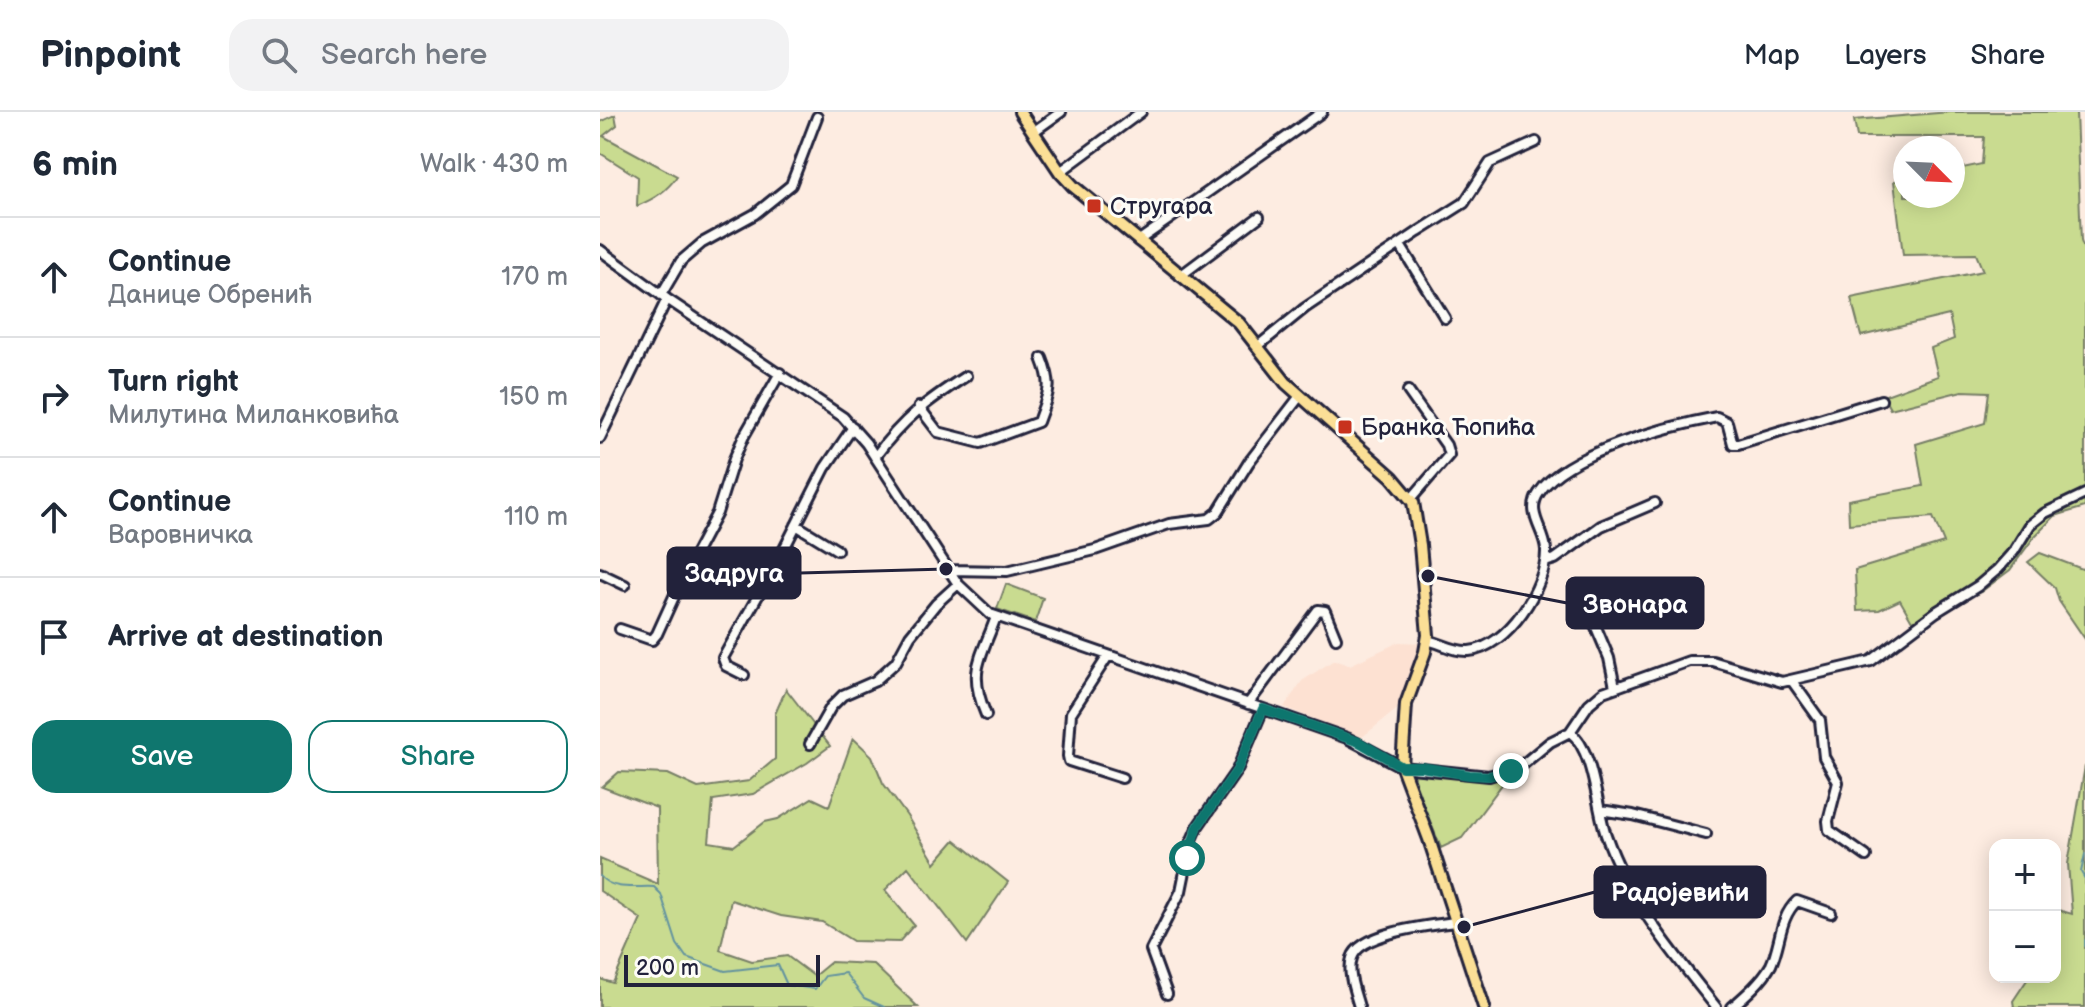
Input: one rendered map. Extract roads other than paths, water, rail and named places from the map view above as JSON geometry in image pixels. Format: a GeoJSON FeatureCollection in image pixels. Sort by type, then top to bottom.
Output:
{"type":"FeatureCollection","features":[{"type":"Feature","properties":{"kind":"main road"},"geometry":{"type":"LineString","coordinates":[[1020,112],[1060,172],[1081,194],[1235,320],[1300,396],[1397,482],[1411,499],[1418,521],[1427,640],[1406,704],[1402,767],[1484,1007]]}},
{"type":"Feature","properties":{"kind":"street"},"geometry":{"type":"LineString","coordinates":[[1033,132],[1061,112]]}},
{"type":"Feature","properties":{"kind":"street"},"geometry":{"type":"LineString","coordinates":[[1060,172],[1141,112]]}},
{"type":"Feature","properties":{"kind":"street"},"geometry":{"type":"LineString","coordinates":[[1138,241],[1322,112]]}},
{"type":"Feature","properties":{"kind":"street"},"geometry":{"type":"LineString","coordinates":[[600,438],[681,261],[702,243],[755,214],[791,185],[817,117]]}},
{"type":"Feature","properties":{"kind":"street"},"geometry":{"type":"LineString","coordinates":[[1258,346],[1305,308],[1464,203],[1490,163],[1536,142]]}},
{"type":"Feature","properties":{"kind":"street"},"geometry":{"type":"LineString","coordinates":[[1180,276],[1259,217]]}},
{"type":"Feature","properties":{"kind":"street"},"geometry":{"type":"LineString","coordinates":[[1400,245],[1445,318]]}},
{"type":"Feature","properties":{"kind":"street"},"geometry":{"type":"LineString","coordinates":[[600,250],[664,297],[831,407],[853,427],[958,584],[976,603],[996,617],[1359,742],[1402,767],[1469,775],[1503,774],[1521,766],[1550,742],[1570,732],[1592,701],[1603,692],[1699,659],[1775,681],[1792,681],[1873,660],[1924,621],[1978,586],[2007,560],[2037,519],[2066,501],[2085,494]]}},
{"type":"Feature","properties":{"kind":"street"},"geometry":{"type":"LineString","coordinates":[[919,407],[938,432],[981,443],[1038,422],[1050,390],[1048,372],[1042,358]]}},
{"type":"Feature","properties":{"kind":"street"},"geometry":{"type":"LineString","coordinates":[[620,629],[652,640],[657,634],[717,513],[744,436],[780,373]]}},
{"type":"Feature","properties":{"kind":"street"},"geometry":{"type":"LineString","coordinates":[[875,457],[895,430],[919,407],[966,376]]}},
{"type":"Feature","properties":{"kind":"street"},"geometry":{"type":"LineString","coordinates":[[1408,391],[1446,445],[1449,455],[1411,499]]}},
{"type":"Feature","properties":{"kind":"street"},"geometry":{"type":"LineString","coordinates":[[949,570],[1007,571],[1095,550],[1169,524],[1209,519],[1218,512],[1249,462],[1300,396]]}},
{"type":"Feature","properties":{"kind":"street"},"geometry":{"type":"LineString","coordinates":[[1427,640],[1463,651],[1476,650],[1490,644],[1506,630],[1532,599],[1542,579],[1545,540],[1533,511],[1536,496],[1556,477],[1590,455],[1616,444],[1717,417],[1727,422],[1733,444],[1738,444],[1881,400]]}},
{"type":"Feature","properties":{"kind":"street"},"geometry":{"type":"LineString","coordinates":[[744,675],[726,666],[723,658],[825,468],[853,427]]}},
{"type":"Feature","properties":{"kind":"street"},"geometry":{"type":"LineString","coordinates":[[1545,562],[1555,559],[1601,526],[1655,503]]}},
{"type":"Feature","properties":{"kind":"street"},"geometry":{"type":"LineString","coordinates":[[796,525],[837,550]]}},
{"type":"Feature","properties":{"kind":"street"},"geometry":{"type":"LineString","coordinates":[[600,573],[625,585]]}},
{"type":"Feature","properties":{"kind":"street"},"geometry":{"type":"LineString","coordinates":[[810,744],[831,707],[843,695],[875,681],[896,662],[910,636],[936,604],[958,584]]}},
{"type":"Feature","properties":{"kind":"street"},"geometry":{"type":"LineString","coordinates":[[1248,704],[1318,610],[1326,612],[1336,638]]}},
{"type":"Feature","properties":{"kind":"street"},"geometry":{"type":"LineString","coordinates":[[986,715],[979,700],[975,669],[996,617]]}},
{"type":"Feature","properties":{"kind":"street"},"geometry":{"type":"LineString","coordinates":[[1593,620],[1609,658],[1615,687]]}},
{"type":"Feature","properties":{"kind":"street"},"geometry":{"type":"LineString","coordinates":[[1108,656],[1071,713],[1068,756],[1069,761],[1122,778]]}},
{"type":"Feature","properties":{"kind":"street"},"geometry":{"type":"LineString","coordinates":[[1792,681],[1820,720],[1824,757],[1838,782],[1828,821],[1829,830],[1866,856]]}},
{"type":"Feature","properties":{"kind":"street"},"geometry":{"type":"LineString","coordinates":[[1167,994],[1151,950],[1181,891],[1191,842],[1198,826],[1237,770],[1263,709]]}},
{"type":"Feature","properties":{"kind":"street"},"geometry":{"type":"LineString","coordinates":[[1570,732],[1583,747],[1612,848],[1647,919],[1716,1007]]}},
{"type":"Feature","properties":{"kind":"street"},"geometry":{"type":"LineString","coordinates":[[1600,810],[1633,815],[1706,834]]}},
{"type":"Feature","properties":{"kind":"street"},"geometry":{"type":"LineString","coordinates":[[1732,1007],[1758,983],[1770,966],[1787,911],[1797,901],[1831,913]]}},
{"type":"Feature","properties":{"kind":"street"},"geometry":{"type":"LineString","coordinates":[[1359,1007],[1351,977],[1351,959],[1356,950],[1396,930],[1455,922]]}},
{"type":"Feature","properties":{"kind":"waterway"},"geometry":{"type":"LineString","coordinates":[[2085,854],[2081,872],[2085,879]]}},
{"type":"Feature","properties":{"kind":"waterway"},"geometry":{"type":"LineString","coordinates":[[600,876],[618,886],[654,887],[661,894],[677,944],[686,957],[725,971],[778,965],[787,985],[815,989],[825,976],[845,973],[864,998],[884,1007]]}},
{"type":"Feature","properties":{"kind":"waterway"},"geometry":{"type":"LineString","coordinates":[[2085,940],[2085,946]]}},
{"type":"Feature","properties":{"kind":"place","name":"Стругара"},"geometry":{"type":"Point","coordinates":[1094,206]}},
{"type":"Feature","properties":{"kind":"place","name":"Бранка Ћопића"},"geometry":{"type":"Point","coordinates":[1345,427]}},
{"type":"Feature","properties":{"kind":"place","name":"Задруга"},"geometry":{"type":"Point","coordinates":[946,569]}},
{"type":"Feature","properties":{"kind":"place","name":"Звонара"},"geometry":{"type":"Point","coordinates":[1428,576]}},
{"type":"Feature","properties":{"kind":"place","name":"Радојевићи"},"geometry":{"type":"Point","coordinates":[1464,927]}}]}
